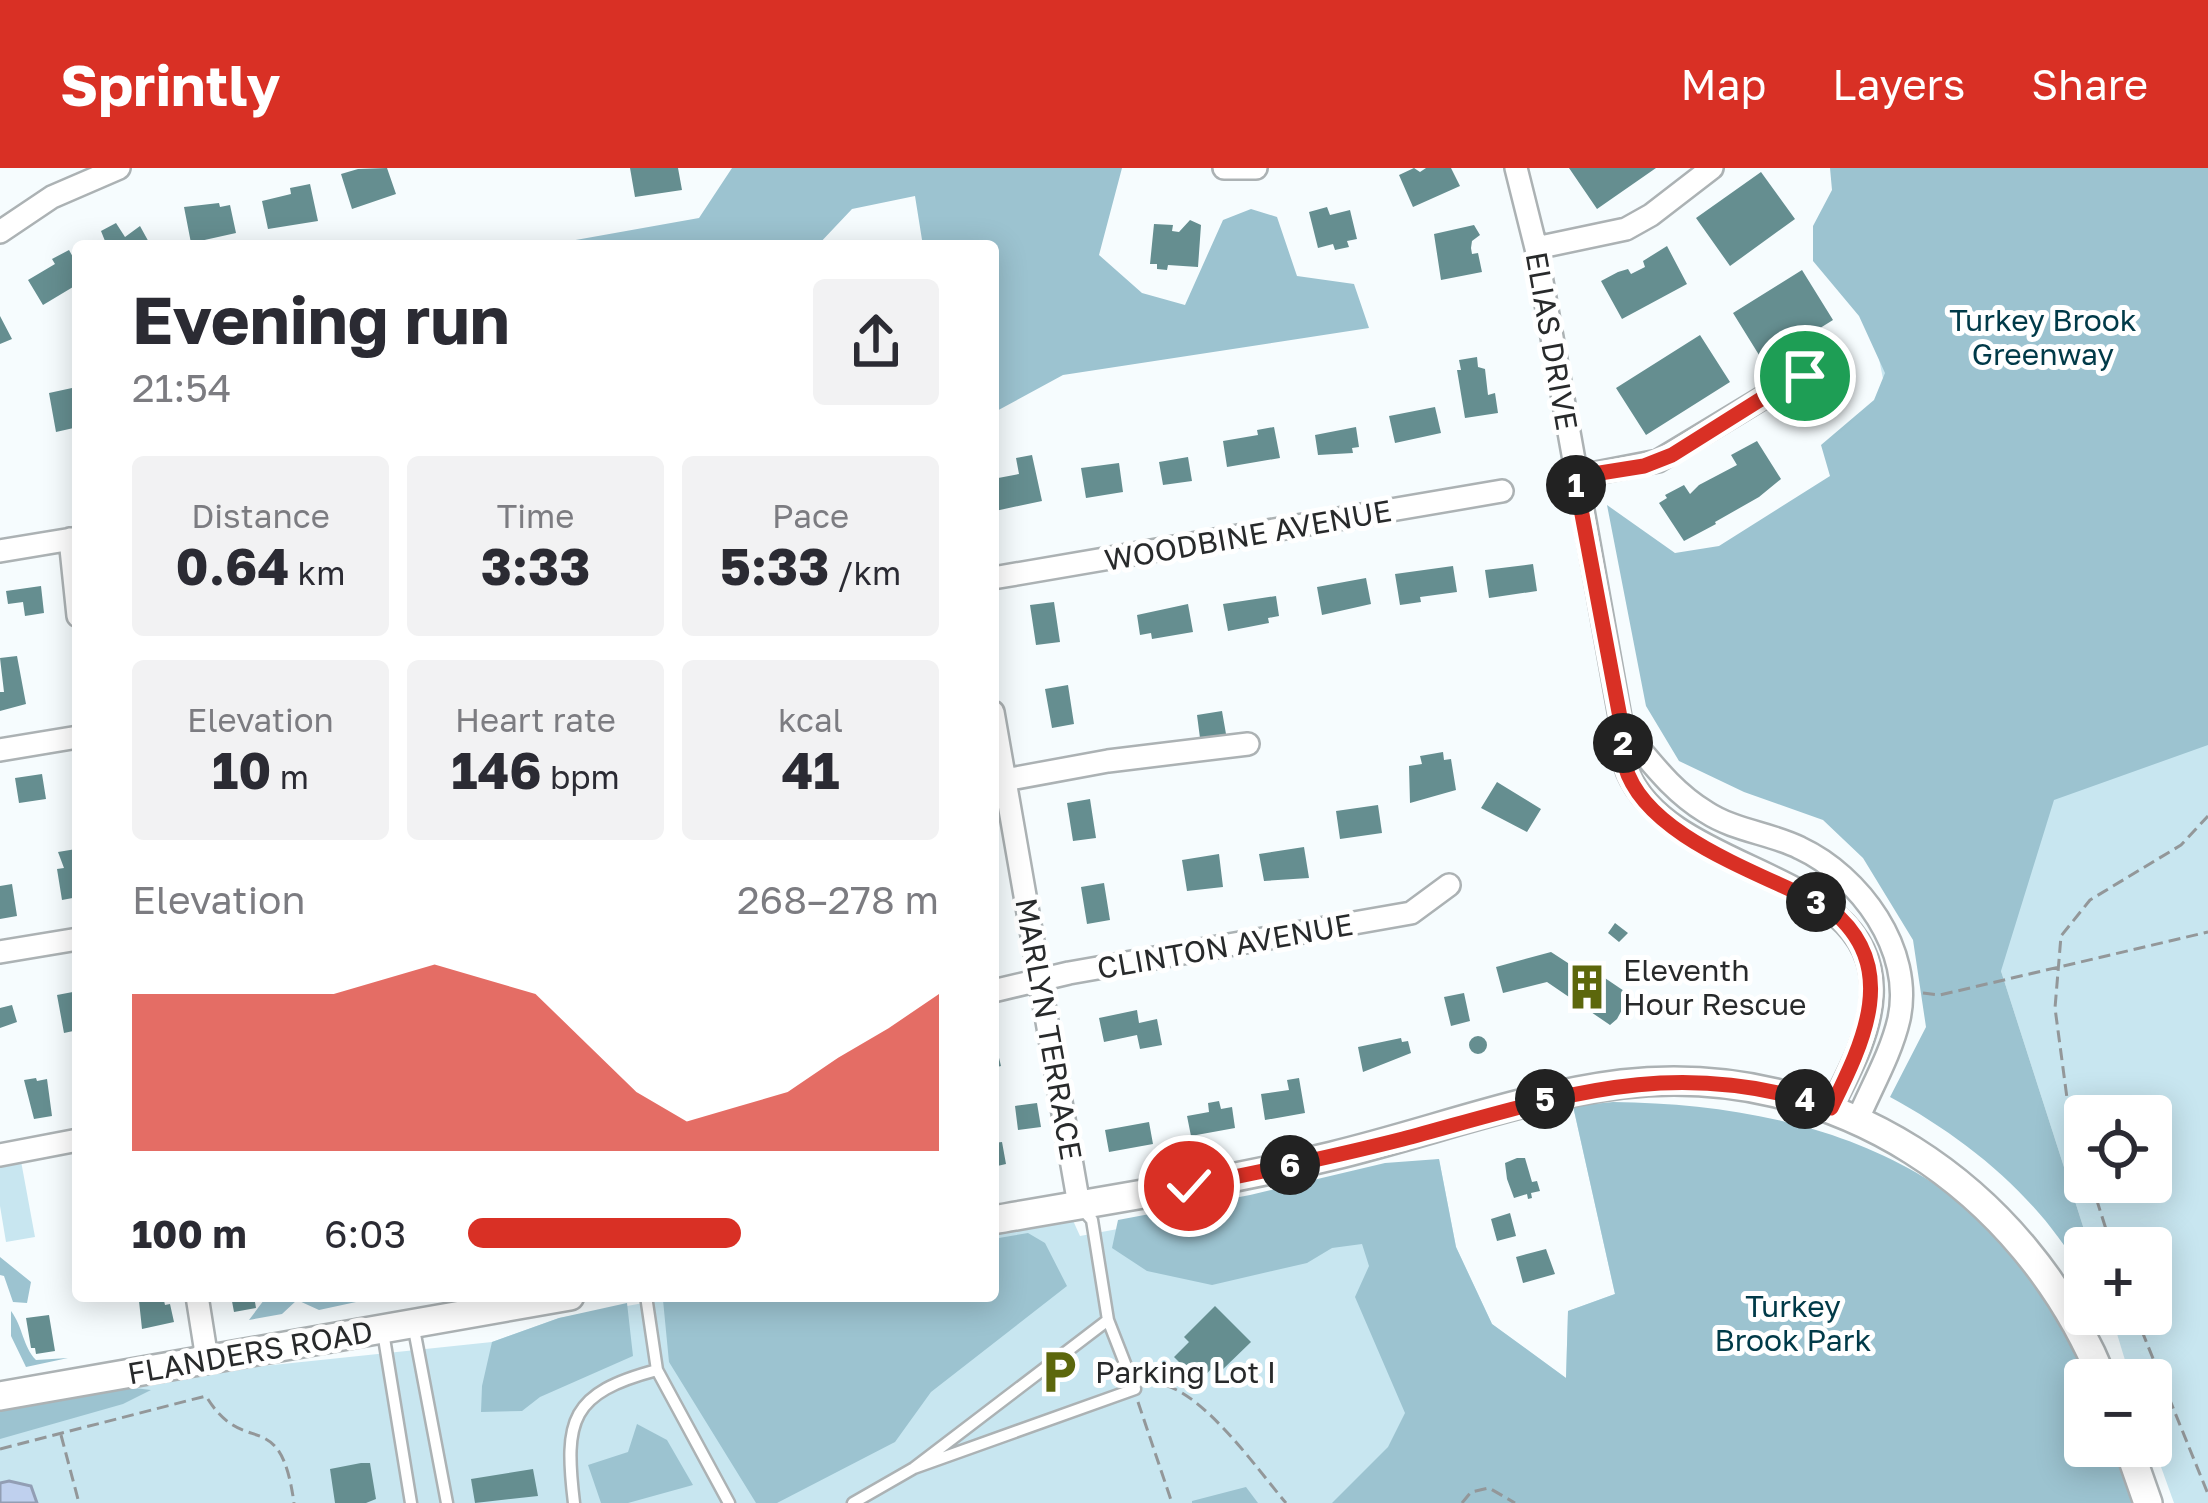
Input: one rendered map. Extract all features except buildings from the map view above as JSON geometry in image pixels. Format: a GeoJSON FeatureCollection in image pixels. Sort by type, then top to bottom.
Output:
{"type":"FeatureCollection","features":[{"type":"Feature","properties":{"kind":"main road"},"geometry":{"type":"LineString","coordinates":[[999,1219],[1276,1169],[1624,1084],[1751,1087],[1831,1108],[1948,1175],[2014,1235],[2073,1315],[2093,1359]]}},
{"type":"Feature","properties":{"kind":"main road","name":"FLANDERS ROAD"},"geometry":{"type":"LineString","coordinates":[[0,1396],[205,1372],[382,1329],[536,1302]]}},
{"type":"Feature","properties":{"kind":"main road"},"geometry":{"type":"LineString","coordinates":[[2135,1467],[2148,1503]]}},
{"type":"Feature","properties":{"kind":"street"},"geometry":{"type":"LineString","coordinates":[[0,232],[52,197],[118,168]]}},
{"type":"Feature","properties":{"kind":"street"},"geometry":{"type":"LineString","coordinates":[[1224,168],[1256,168]]}},
{"type":"Feature","properties":{"kind":"street","name":"ELIAS DRIVE"},"geometry":{"type":"LineString","coordinates":[[1516,168],[1537,248],[1628,773],[1660,817],[1676,830],[1830,909],[1860,944],[1872,1000],[1856,1053],[1831,1108]]}},
{"type":"Feature","properties":{"kind":"street"},"geometry":{"type":"LineString","coordinates":[[1537,248],[1626,229],[1712,168]]}},
{"type":"Feature","properties":{"kind":"street"},"geometry":{"type":"LineString","coordinates":[[1575,477],[1658,461],[1794,379],[1843,375]]}},
{"type":"Feature","properties":{"kind":"street","name":"WOODBINE AVENUE"},"geometry":{"type":"LineString","coordinates":[[999,577],[1502,491]]}},
{"type":"Feature","properties":{"kind":"street"},"geometry":{"type":"LineString","coordinates":[[0,551],[72,539]]}},
{"type":"Feature","properties":{"kind":"street","name":"ELIAS DRIVE"},"geometry":{"type":"LineString","coordinates":[[1622,728],[1670,786],[1701,809],[1733,826],[1798,846],[1849,881],[1867,901],[1886,936],[1901,994],[1895,1033],[1857,1121]]}},
{"type":"Feature","properties":{"kind":"street"},"geometry":{"type":"LineString","coordinates":[[0,750],[72,738]]}},
{"type":"Feature","properties":{"kind":"street"},"geometry":{"type":"LineString","coordinates":[[999,781],[1108,761],[1248,744]]}},
{"type":"Feature","properties":{"kind":"street","name":"MARLYN TERRACE"},"geometry":{"type":"LineString","coordinates":[[999,781],[1041,981],[1079,1205]]}},
{"type":"Feature","properties":{"kind":"street","name":"CLINTON AVENUE"},"geometry":{"type":"LineString","coordinates":[[999,990],[1411,914],[1449,885]]}},
{"type":"Feature","properties":{"kind":"street"},"geometry":{"type":"LineString","coordinates":[[0,952],[72,940]]}},
{"type":"Feature","properties":{"kind":"street"},"geometry":{"type":"LineString","coordinates":[[0,1155],[72,1141]]}},
{"type":"Feature","properties":{"kind":"street"},"geometry":{"type":"LineString","coordinates":[[198,1302],[205,1372]]}},
{"type":"Feature","properties":{"kind":"lane"},"geometry":{"type":"LineString","coordinates":[[914,1468],[1135,1389],[1108,1320],[1092,1220],[1079,1205]]}},
{"type":"Feature","properties":{"kind":"lane"},"geometry":{"type":"LineString","coordinates":[[647,1302],[657,1370],[729,1503]]}},
{"type":"Feature","properties":{"kind":"lane"},"geometry":{"type":"LineString","coordinates":[[853,1503],[914,1468],[1108,1320]]}},
{"type":"Feature","properties":{"kind":"lane"},"geometry":{"type":"LineString","coordinates":[[413,1324],[446,1503]]}},
{"type":"Feature","properties":{"kind":"lane"},"geometry":{"type":"LineString","coordinates":[[382,1329],[411,1503]]}},
{"type":"Feature","properties":{"kind":"lane"},"geometry":{"type":"LineString","coordinates":[[574,1503],[568,1442],[577,1417],[608,1387],[657,1370]]}},
{"type":"Feature","properties":{"kind":"lane"},"geometry":{"type":"LineString","coordinates":[[397,1414],[428,1409]]}},
{"type":"Feature","properties":{"kind":"path"},"geometry":{"type":"LineString","coordinates":[[2067,1095],[2055,1008],[2061,936],[2090,900],[2181,845],[2208,816]]}},
{"type":"Feature","properties":{"kind":"path"},"geometry":{"type":"LineString","coordinates":[[1901,994],[1940,995],[2208,932]]}},
{"type":"Feature","properties":{"kind":"path"},"geometry":{"type":"LineString","coordinates":[[2143,1335],[2208,1494]]}},
{"type":"Feature","properties":{"kind":"path"},"geometry":{"type":"LineString","coordinates":[[205,1372],[206,1396],[227,1425],[262,1435],[279,1447],[290,1473],[294,1503]]}},
{"type":"Feature","properties":{"kind":"path"},"geometry":{"type":"LineString","coordinates":[[1172,1503],[1135,1389],[1157,1382],[1174,1386],[1211,1416],[1286,1503]]}},
{"type":"Feature","properties":{"kind":"path"},"geometry":{"type":"LineString","coordinates":[[0,1449],[206,1396]]}},
{"type":"Feature","properties":{"kind":"path"},"geometry":{"type":"LineString","coordinates":[[60,1432],[79,1503]]}},
{"type":"Feature","properties":{"kind":"path"},"geometry":{"type":"LineString","coordinates":[[1462,1503],[1471,1492],[1489,1488],[1515,1503]]}},
{"type":"Feature","properties":{"kind":"green space"},"geometry":{"type":"Polygon","coordinates":[[[732,168],[1122,168],[1099,255],[1142,293],[1185,305],[1223,220],[1251,209],[1277,217],[1297,276],[1354,284],[1369,328],[1063,375],[999,410],[999,240],[922,240],[915,196],[852,209],[823,240],[576,240],[699,218],[732,168]]]}},
{"type":"Feature","properties":{"kind":"green space"},"geometry":{"type":"Polygon","coordinates":[[[1830,168],[2208,168],[2208,745],[2054,800],[2001,971],[2064,1167],[2064,1203],[2076,1203],[2083,1227],[2064,1227],[2064,1246],[2001,1174],[1948,1132],[1890,1097],[1926,1027],[1913,940],[1863,858],[1823,820],[1744,792],[1679,761],[1646,706],[1607,505],[1675,553],[1719,546],[1830,476],[1821,445],[1874,400],[1885,373],[1859,316],[1813,261],[1813,226],[1832,190],[1830,168]]]}},
{"type":"Feature","properties":{"kind":"green space","name":"Turkey Brook Greenway"},"geometry":{"type":"Polygon","coordinates":[[[1841,168],[2208,168],[2208,1503],[2174,1503],[2161,1467],[2172,1467],[2172,1359],[2125,1359],[2117,1335],[2172,1335],[2172,1227],[2083,1227],[2076,1203],[2172,1203],[2172,1095],[2064,1095],[2064,1167],[2001,971],[1841,168]]]}},
{"type":"Feature","properties":{"kind":"green space"},"geometry":{"type":"Polygon","coordinates":[[[1613,1102],[1675,1105],[1796,1124],[1908,1168],[1958,1201],[2003,1241],[2043,1291],[2080,1359],[2064,1359],[2064,1467],[2124,1467],[2136,1503],[1332,1503],[1388,1447],[1405,1413],[1355,1297],[1369,1266],[1362,1244],[1332,1248],[1307,1263],[1212,1285],[1147,1271],[1112,1248],[1118,1220],[1385,1163],[1439,1159],[1456,1247],[1492,1324],[1566,1378],[1568,1311],[1615,1294],[1573,1106],[1613,1102]]]}},
{"type":"Feature","properties":{"kind":"green space","name":"Turkey Brook Park"},"geometry":{"type":"Polygon","coordinates":[[[1573,1106],[2064,1369],[2064,1467],[2102,1467],[2132,1503],[0,1503],[0,1411],[207,1372],[492,1342],[559,1318],[649,1302],[999,1302],[999,1229],[1071,1216],[1080,1236],[1231,1208],[1439,1159],[1456,1247],[1492,1324],[1566,1378],[1568,1311],[1615,1294],[1573,1106]]]}},
{"type":"Feature","properties":{"kind":"green space"},"geometry":{"type":"Polygon","coordinates":[[[21,1161],[35,1237],[6,1242],[0,1164],[21,1161]]]}},
{"type":"Feature","properties":{"kind":"green space"},"geometry":{"type":"Polygon","coordinates":[[[1028,1233],[1045,1243],[1067,1286],[931,1392],[895,1442],[777,1503],[756,1503],[669,1362],[663,1302],[999,1302],[999,1238],[1028,1233]]]}},
{"type":"Feature","properties":{"kind":"green space"},"geometry":{"type":"Polygon","coordinates":[[[0,1257],[31,1282],[27,1303],[13,1302],[0,1275],[0,1257]]]}},
{"type":"Feature","properties":{"kind":"green space"},"geometry":{"type":"Polygon","coordinates":[[[262,1302],[295,1302],[282,1314],[249,1320],[262,1302]]]}},
{"type":"Feature","properties":{"kind":"green space"},"geometry":{"type":"Polygon","coordinates":[[[301,1302],[356,1302],[319,1310],[301,1302]]]}},
{"type":"Feature","properties":{"kind":"green space"},"geometry":{"type":"Polygon","coordinates":[[[627,1303],[633,1356],[540,1397],[522,1411],[481,1412],[492,1342],[559,1318],[627,1303]]]}},
{"type":"Feature","properties":{"kind":"green space"},"geometry":{"type":"Polygon","coordinates":[[[11,1311],[36,1360],[68,1358],[26,1367],[11,1336],[11,1311]]]}},
{"type":"Feature","properties":{"kind":"green space"},"geometry":{"type":"Polygon","coordinates":[[[126,1387],[151,1390],[123,1404],[0,1439],[0,1409],[126,1387]]]}},
{"type":"Feature","properties":{"kind":"green space"},"geometry":{"type":"Polygon","coordinates":[[[637,1424],[667,1440],[693,1485],[628,1503],[601,1503],[588,1465],[628,1452],[637,1424]]]}},
{"type":"Feature","properties":{"kind":"green space"},"geometry":{"type":"Polygon","coordinates":[[[1246,1487],[1258,1503],[1192,1503],[1192,1501],[1246,1487]]]}},
{"type":"Feature","properties":{"kind":"shaded area"},"geometry":{"type":"Polygon","coordinates":[[[0,1483],[31,1486],[37,1503],[0,1503],[0,1483]]]}},
{"type":"Feature","properties":{"kind":"place","name":"Eleventh Hour Rescue"},"geometry":{"type":"Point","coordinates":[1587,987]}},
{"type":"Feature","properties":{"kind":"place","name":"Parking Lot I"},"geometry":{"type":"Point","coordinates":[1059,1372]}},
{"type":"Feature","properties":{"kind":"route"},"geometry":{"type":"LineString","coordinates":[[1189,1186],[1624,1084],[1751,1087],[1831,1108],[1872,1000],[1860,944],[1830,909],[1676,830],[1634,785],[1624,762],[1622,728],[1575,477],[1644,466],[1672,455],[1805,376]]}}]}
